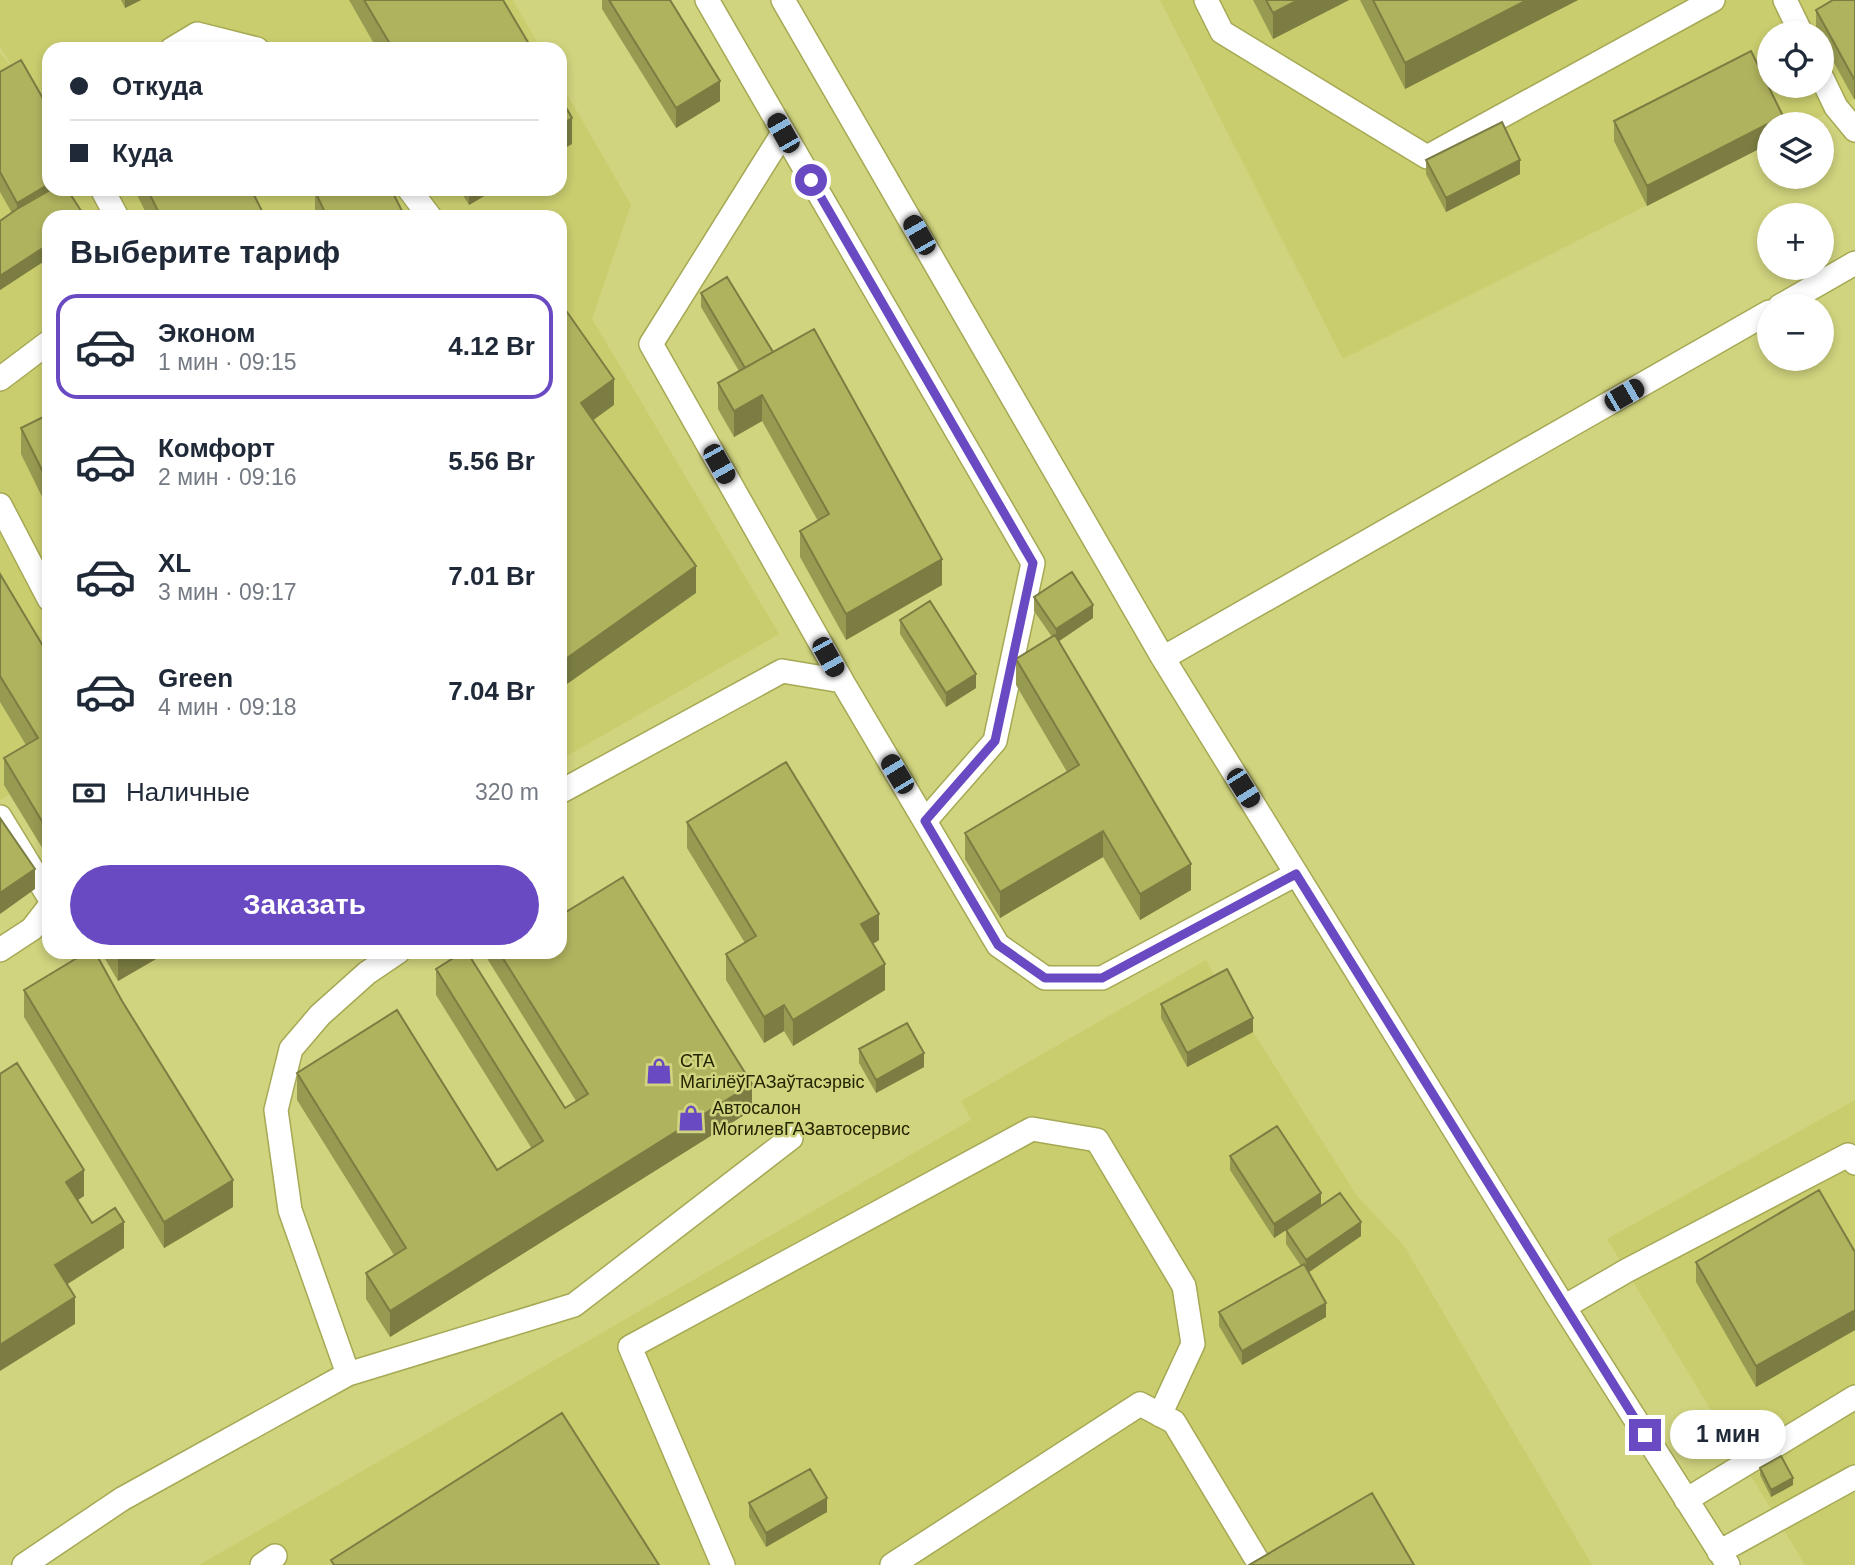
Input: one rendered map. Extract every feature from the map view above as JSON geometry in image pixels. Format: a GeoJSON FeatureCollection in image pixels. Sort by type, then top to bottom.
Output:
{"type":"FeatureCollection","features":[{"type":"Feature","properties":{"kind":"lane"},"geometry":{"type":"LineString","coordinates":[[707,0],[1033,563],[995,741],[925,821]]}},
{"type":"Feature","properties":{"kind":"lane"},"geometry":{"type":"LineString","coordinates":[[783,0],[1163,659],[1723,1559],[1855,1477]]}},
{"type":"Feature","properties":{"kind":"lane"},"geometry":{"type":"LineString","coordinates":[[1206,0],[1223,32],[1427,157],[1713,0]]}},
{"type":"Feature","properties":{"kind":"lane"},"geometry":{"type":"LineString","coordinates":[[1785,0],[1795,21]]}},
{"type":"Feature","properties":{"kind":"lane"},"geometry":{"type":"LineString","coordinates":[[185,42],[198,34],[229,42]]}},
{"type":"Feature","properties":{"kind":"lane"},"geometry":{"type":"LineString","coordinates":[[1832,98],[1855,130]]}},
{"type":"Feature","properties":{"kind":"lane"},"geometry":{"type":"LineString","coordinates":[[783,133],[651,344],[842,681],[998,945],[1045,978],[1102,978],[1296,874]]}},
{"type":"Feature","properties":{"kind":"lane"},"geometry":{"type":"LineString","coordinates":[[1801,294],[1855,263]]}},
{"type":"Feature","properties":{"kind":"lane"},"geometry":{"type":"LineString","coordinates":[[1163,659],[1757,319]]}},
{"type":"Feature","properties":{"kind":"lane"},"geometry":{"type":"LineString","coordinates":[[0,379],[42,347]]}},
{"type":"Feature","properties":{"kind":"lane"},"geometry":{"type":"LineString","coordinates":[[0,505],[42,586]]}},
{"type":"Feature","properties":{"kind":"lane"},"geometry":{"type":"LineString","coordinates":[[567,788],[782,671],[842,681]]}},
{"type":"Feature","properties":{"kind":"lane"},"geometry":{"type":"LineString","coordinates":[[0,817],[42,886]]}},
{"type":"Feature","properties":{"kind":"lane"},"geometry":{"type":"LineString","coordinates":[[0,950],[32,929],[42,916]]}},
{"type":"Feature","properties":{"kind":"lane"},"geometry":{"type":"LineString","coordinates":[[348,1374],[290,1210],[276,1110],[291,1049],[320,1015],[367,973],[388,959]]}},
{"type":"Feature","properties":{"kind":"lane"},"geometry":{"type":"LineString","coordinates":[[723,1565],[630,1347],[1032,1129],[1097,1140],[1184,1286],[1193,1344],[1160,1415]]}},
{"type":"Feature","properties":{"kind":"lane"},"geometry":{"type":"LineString","coordinates":[[24,1565],[122,1499],[348,1374],[574,1305],[791,1138]]}},
{"type":"Feature","properties":{"kind":"lane"},"geometry":{"type":"LineString","coordinates":[[1564,1307],[1626,1271],[1848,1154],[1855,1163]]}},
{"type":"Feature","properties":{"kind":"lane"},"geometry":{"type":"LineString","coordinates":[[1686,1500],[1855,1397]]}},
{"type":"Feature","properties":{"kind":"lane"},"geometry":{"type":"LineString","coordinates":[[892,1565],[1140,1404],[1174,1422],[1260,1565]]}},
{"type":"Feature","properties":{"kind":"shaded area"},"geometry":{"type":"Polygon","coordinates":[[[0,0],[513,0],[537,42],[42,42],[42,196],[567,196],[567,94],[631,205],[592,319],[779,634],[567,756],[567,210],[42,210],[42,848],[10,795],[0,800],[0,53],[15,71],[0,47],[0,0]]]}},
{"type":"Feature","properties":{"kind":"shaded area"},"geometry":{"type":"Polygon","coordinates":[[[1160,0],[1855,0],[1855,99],[1829,112],[1757,112],[1757,150],[1343,359],[1160,0]]]}},
{"type":"Feature","properties":{"kind":"shaded area"},"geometry":{"type":"Polygon","coordinates":[[[1206,960],[1220,986],[1253,1032],[1357,1196],[1404,1246],[1592,1565],[199,1565],[971,1120],[961,1101],[1206,960]]]}},
{"type":"Feature","properties":{"kind":"shaded area"},"geometry":{"type":"Polygon","coordinates":[[[1855,1100],[1855,1565],[1805,1565],[1607,1239],[1855,1100]]]}},
{"type":"Feature","properties":{"kind":"building"},"geometry":{"type":"Polygon","coordinates":[[[364,0],[503,0],[528,42],[389,42],[364,0]]]}},
{"type":"Feature","properties":{"kind":"building"},"geometry":{"type":"Polygon","coordinates":[[[609,0],[670,0],[720,81],[676,108],[609,0]]]}},
{"type":"Feature","properties":{"kind":"building"},"geometry":{"type":"Polygon","coordinates":[[[1266,0],[1298,0],[1273,13],[1266,0]]]}},
{"type":"Feature","properties":{"kind":"building"},"geometry":{"type":"Polygon","coordinates":[[[1373,0],[1527,0],[1405,63],[1373,0]]]}},
{"type":"Feature","properties":{"kind":"building"},"geometry":{"type":"Polygon","coordinates":[[[1833,0],[1855,0],[1855,79],[1834,43],[1834,21],[1822,21],[1816,10],[1833,0]]]}},
{"type":"Feature","properties":{"kind":"building"},"geometry":{"type":"Polygon","coordinates":[[[1751,51],[1757,63],[1757,98],[1774,98],[1781,112],[1757,112],[1757,129],[1647,186],[1614,121],[1751,51]]]}},
{"type":"Feature","properties":{"kind":"building"},"geometry":{"type":"Polygon","coordinates":[[[21,60],[42,97],[42,188],[17,203],[0,172],[0,72],[21,60]]]}},
{"type":"Feature","properties":{"kind":"building"},"geometry":{"type":"Polygon","coordinates":[[[1502,122],[1520,160],[1446,198],[1426,160],[1502,122]]]}},
{"type":"Feature","properties":{"kind":"building"},"geometry":{"type":"Polygon","coordinates":[[[42,195],[72,196],[80,210],[42,210],[42,249],[0,276],[0,221],[42,195]]]}},
{"type":"Feature","properties":{"kind":"building"},"geometry":{"type":"Polygon","coordinates":[[[150,196],[254,196],[262,210],[158,210],[150,196]]]}},
{"type":"Feature","properties":{"kind":"building"},"geometry":{"type":"Polygon","coordinates":[[[317,196],[394,196],[402,210],[324,210],[317,196]]]}},
{"type":"Feature","properties":{"kind":"building"},"geometry":{"type":"Polygon","coordinates":[[[727,277],[773,352],[745,368],[701,293],[727,277]]]}},
{"type":"Feature","properties":{"kind":"building"},"geometry":{"type":"Polygon","coordinates":[[[567,312],[614,379],[581,403],[696,566],[567,658],[567,312]]]}},
{"type":"Feature","properties":{"kind":"building"},"geometry":{"type":"Polygon","coordinates":[[[814,329],[942,559],[846,614],[800,531],[829,514],[762,395],[734,411],[718,383],[814,329]]]}},
{"type":"Feature","properties":{"kind":"building"},"geometry":{"type":"Polygon","coordinates":[[[42,418],[42,470],[21,428],[42,418]]]}},
{"type":"Feature","properties":{"kind":"building"},"geometry":{"type":"Polygon","coordinates":[[[1072,572],[1093,605],[1056,629],[1034,597],[1072,572]]]}},
{"type":"Feature","properties":{"kind":"building"},"geometry":{"type":"Polygon","coordinates":[[[0,574],[42,644],[42,821],[4,758],[38,738],[0,676],[0,574]]]}},
{"type":"Feature","properties":{"kind":"building"},"geometry":{"type":"Polygon","coordinates":[[[930,601],[976,674],[946,693],[900,620],[930,601]]]}},
{"type":"Feature","properties":{"kind":"building"},"geometry":{"type":"Polygon","coordinates":[[[1055,635],[1191,864],[1140,894],[1103,831],[1000,892],[965,833],[1079,765],[1016,659],[1055,635]]]}},
{"type":"Feature","properties":{"kind":"building"},"geometry":{"type":"Polygon","coordinates":[[[786,762],[879,914],[861,924],[885,964],[793,1020],[784,1005],[764,1017],[726,954],[756,936],[687,822],[786,762]]]}},
{"type":"Feature","properties":{"kind":"building"},"geometry":{"type":"Polygon","coordinates":[[[0,818],[35,869],[0,893],[0,818]]]}},
{"type":"Feature","properties":{"kind":"building"},"geometry":{"type":"Polygon","coordinates":[[[623,877],[752,1084],[390,1311],[366,1273],[406,1248],[297,1073],[397,1010],[497,1170],[543,1141],[436,969],[452,959],[471,959],[565,1108],[588,1094],[503,959],[567,959],[567,911],[623,877]]]}},
{"type":"Feature","properties":{"kind":"building"},"geometry":{"type":"Polygon","coordinates":[[[75,959],[99,959],[233,1180],[164,1222],[24,990],[75,959]]]}},
{"type":"Feature","properties":{"kind":"building"},"geometry":{"type":"Polygon","coordinates":[[[1227,969],[1253,1018],[1187,1053],[1161,1004],[1227,969]]]}},
{"type":"Feature","properties":{"kind":"building"},"geometry":{"type":"Polygon","coordinates":[[[907,1023],[924,1053],[876,1080],[859,1049],[907,1023]]]}},
{"type":"Feature","properties":{"kind":"building"},"geometry":{"type":"Polygon","coordinates":[[[17,1063],[84,1170],[66,1182],[92,1223],[115,1208],[124,1222],[55,1265],[75,1297],[0,1345],[0,1074],[17,1063]]]}},
{"type":"Feature","properties":{"kind":"building"},"geometry":{"type":"Polygon","coordinates":[[[1277,1126],[1321,1193],[1274,1224],[1230,1156],[1277,1126]]]}},
{"type":"Feature","properties":{"kind":"building"},"geometry":{"type":"Polygon","coordinates":[[[1819,1190],[1855,1252],[1855,1310],[1756,1366],[1696,1262],[1819,1190]]]}},
{"type":"Feature","properties":{"kind":"building"},"geometry":{"type":"Polygon","coordinates":[[[1340,1193],[1361,1222],[1306,1260],[1286,1230],[1340,1193]]]}},
{"type":"Feature","properties":{"kind":"building"},"geometry":{"type":"Polygon","coordinates":[[[1304,1264],[1326,1303],[1242,1351],[1219,1312],[1304,1264]]]}},
{"type":"Feature","properties":{"kind":"building"},"geometry":{"type":"Polygon","coordinates":[[[562,1413],[659,1565],[334,1565],[331,1560],[562,1413]]]}},
{"type":"Feature","properties":{"kind":"building"},"geometry":{"type":"Polygon","coordinates":[[[1781,1456],[1793,1478],[1771,1490],[1760,1468],[1781,1456]]]}},
{"type":"Feature","properties":{"kind":"building"},"geometry":{"type":"Polygon","coordinates":[[[810,1469],[827,1498],[766,1533],[749,1503],[810,1469]]]}},
{"type":"Feature","properties":{"kind":"building"},"geometry":{"type":"Polygon","coordinates":[[[1372,1493],[1414,1565],[1249,1565],[1372,1493]]]}},
{"type":"Feature","properties":{"kind":"place","name":"СТА МагілёўГАЗаўтасэрвіс"},"geometry":{"type":"Point","coordinates":[659,1071]}},
{"type":"Feature","properties":{"kind":"place","name":"Автосалон МогилевГАЗавтосервис"},"geometry":{"type":"Point","coordinates":[691,1118]}},
{"type":"Feature","properties":{"kind":"route"},"geometry":{"type":"LineString","coordinates":[[811,180],[1033,563],[995,741],[925,821],[998,945],[1045,978],[1102,978],[1296,874],[1645,1435]]}}]}
